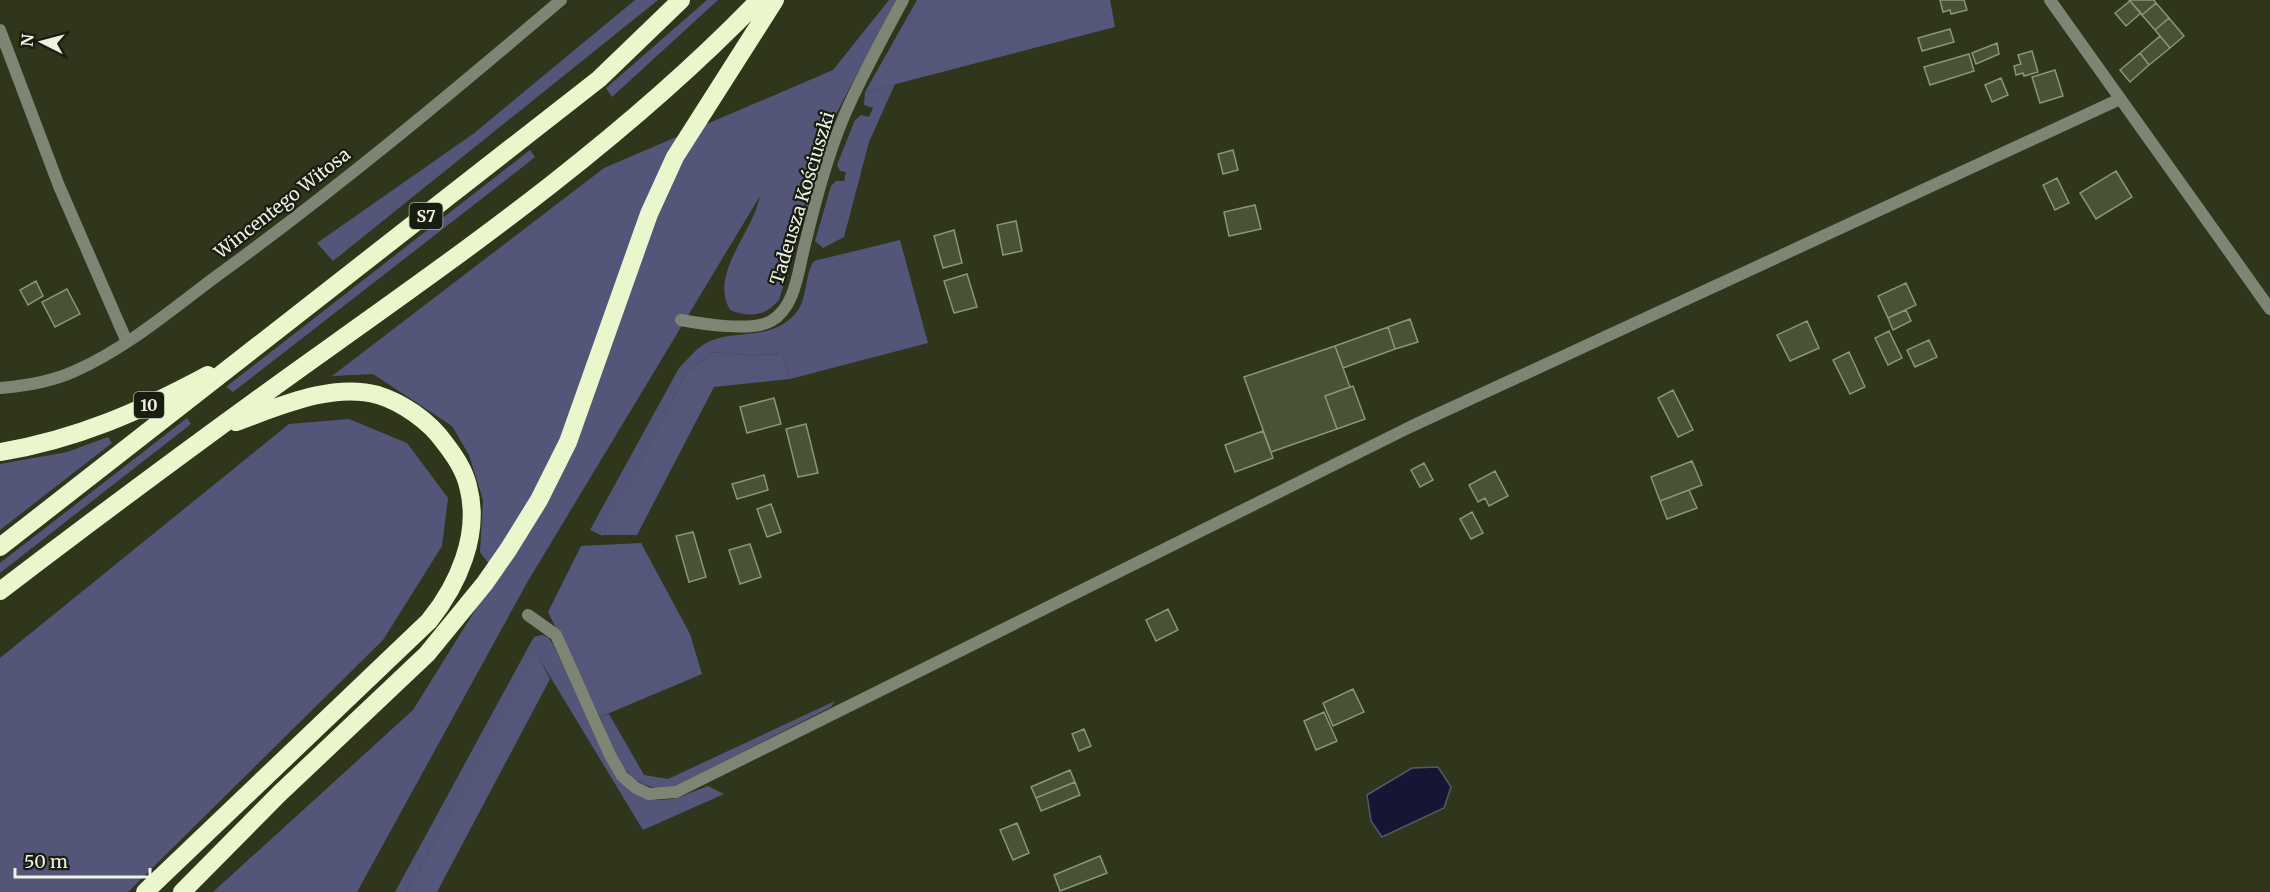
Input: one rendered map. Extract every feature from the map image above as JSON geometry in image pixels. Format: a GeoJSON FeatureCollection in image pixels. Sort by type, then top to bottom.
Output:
{"type":"FeatureCollection","features":[{"type":"Feature","properties":{"kind":"highway","name":"S7"},"geometry":{"type":"LineString","coordinates":[[0,547],[590,87],[681,0]]}},
{"type":"Feature","properties":{"kind":"highway"},"geometry":{"type":"LineString","coordinates":[[0,591],[217,429],[474,245],[637,114],[759,0]]}},
{"type":"Feature","properties":{"kind":"highway"},"geometry":{"type":"LineString","coordinates":[[182,892],[279,794],[427,654],[485,583],[508,550],[539,500],[568,442],[649,213],[675,157],[775,0]]}},
{"type":"Feature","properties":{"kind":"highway","name":"10"},"geometry":{"type":"LineString","coordinates":[[0,452],[73,436],[106,424],[252,351]]}},
{"type":"Feature","properties":{"kind":"highway"},"geometry":{"type":"LineString","coordinates":[[145,892],[429,621],[448,597],[461,568],[469,537],[468,486],[457,460],[436,431],[413,412],[377,395],[343,393],[317,396],[217,429]]}},
{"type":"Feature","properties":{"kind":"street","name":"Wincentego Witosa"},"geometry":{"type":"LineString","coordinates":[[0,388],[49,381],[76,371],[127,342],[342,181],[561,0]]}},
{"type":"Feature","properties":{"kind":"street","name":"Tadeusza Kościuszki"},"geometry":{"type":"LineString","coordinates":[[681,320],[707,324],[760,324],[771,322],[782,312],[792,294],[817,199],[844,116],[903,0]]}},
{"type":"Feature","properties":{"kind":"street"},"geometry":{"type":"LineString","coordinates":[[2050,0],[2270,309]]}},
{"type":"Feature","properties":{"kind":"street"},"geometry":{"type":"LineString","coordinates":[[0,30],[59,186],[127,342]]}},
{"type":"Feature","properties":{"kind":"street"},"geometry":{"type":"LineString","coordinates":[[528,615],[556,635],[610,755],[622,776],[636,788],[649,794],[676,792],[1412,426],[2120,99]]}},
{"type":"Feature","properties":{"kind":"shaded area"},"geometry":{"type":"Polygon","coordinates":[[[635,0],[658,0],[333,261],[317,243],[473,134],[635,0]]]}},
{"type":"Feature","properties":{"kind":"shaded area"},"geometry":{"type":"Polygon","coordinates":[[[707,0],[718,0],[612,97],[606,88],[707,0]]]}},
{"type":"Feature","properties":{"kind":"shaded area"},"geometry":{"type":"Polygon","coordinates":[[[889,0],[896,0],[837,112],[779,300],[763,312],[751,315],[730,310],[725,296],[728,267],[756,210],[760,196],[528,581],[357,892],[213,892],[413,710],[497,575],[480,552],[483,500],[469,455],[452,426],[373,374],[332,376],[604,168],[833,70],[889,0]]]}},
{"type":"Feature","properties":{"kind":"shaded area"},"geometry":{"type":"Polygon","coordinates":[[[917,0],[1110,0],[1115,27],[865,92],[917,0]]]}},
{"type":"Feature","properties":{"kind":"shaded area"},"geometry":{"type":"Polygon","coordinates":[[[895,84],[869,142],[844,237],[823,248],[815,241],[831,186],[836,181],[844,181],[846,172],[840,171],[837,165],[855,120],[861,115],[869,117],[873,108],[864,105],[865,92],[895,84]]]}},
{"type":"Feature","properties":{"kind":"shaded area"},"geometry":{"type":"Polygon","coordinates":[[[530,150],[535,157],[520,169],[233,392],[226,387],[530,150]]]}},
{"type":"Feature","properties":{"kind":"shaded area"},"geometry":{"type":"Polygon","coordinates":[[[900,240],[928,343],[790,379],[782,353],[754,356],[713,352],[687,372],[603,536],[590,530],[679,368],[693,353],[710,341],[766,331],[787,322],[800,307],[814,261],[900,240]]]}},
{"type":"Feature","properties":{"kind":"shaded area"},"geometry":{"type":"Polygon","coordinates":[[[713,352],[754,356],[782,353],[790,379],[714,387],[637,535],[603,535],[687,372],[713,352]]]}},
{"type":"Feature","properties":{"kind":"shaded area"},"geometry":{"type":"Polygon","coordinates":[[[187,418],[191,424],[0,573],[0,563],[187,418]]]}},
{"type":"Feature","properties":{"kind":"shaded area"},"geometry":{"type":"Polygon","coordinates":[[[349,419],[407,443],[448,498],[442,546],[383,640],[128,892],[0,892],[0,658],[289,424],[349,419]]]}},
{"type":"Feature","properties":{"kind":"shaded area"},"geometry":{"type":"Polygon","coordinates":[[[108,437],[112,443],[0,530],[0,464],[67,452],[108,437]]]}},
{"type":"Feature","properties":{"kind":"shaded area"},"geometry":{"type":"Polygon","coordinates":[[[641,543],[690,634],[702,674],[600,717],[548,612],[581,546],[641,543]]]}},
{"type":"Feature","properties":{"kind":"shaded area"},"geometry":{"type":"Polygon","coordinates":[[[542,635],[548,637],[553,644],[607,761],[642,797],[657,800],[674,799],[708,786],[724,794],[643,830],[537,655],[407,892],[395,892],[534,637],[542,635]]]}},
{"type":"Feature","properties":{"kind":"shaded area"},"geometry":{"type":"Polygon","coordinates":[[[537,654],[550,679],[437,892],[407,892],[537,654]]]}},
{"type":"Feature","properties":{"kind":"shaded area"},"geometry":{"type":"Polygon","coordinates":[[[835,701],[831,707],[673,787],[657,788],[633,778],[617,757],[600,717],[609,714],[644,775],[668,779],[835,701]]]}},
{"type":"Feature","properties":{"kind":"shaded area"},"geometry":{"type":"Polygon","coordinates":[[[1438,767],[1451,787],[1444,808],[1382,837],[1371,821],[1367,795],[1412,768],[1438,767]]]}},
{"type":"Feature","properties":{"kind":"building"},"geometry":{"type":"Polygon","coordinates":[[[1940,0],[1964,0],[1967,10],[1951,14],[1950,10],[1943,12],[1940,0]]]}},
{"type":"Feature","properties":{"kind":"building"},"geometry":{"type":"Polygon","coordinates":[[[2129,0],[2154,0],[2156,3],[2142,15],[2129,0]]]}},
{"type":"Feature","properties":{"kind":"building"},"geometry":{"type":"Polygon","coordinates":[[[2130,1],[2141,13],[2126,26],[2115,13],[2130,1]]]}},
{"type":"Feature","properties":{"kind":"building"},"geometry":{"type":"Polygon","coordinates":[[[2156,3],[2169,18],[2155,30],[2142,15],[2156,3]]]}},
{"type":"Feature","properties":{"kind":"building"},"geometry":{"type":"Polygon","coordinates":[[[2169,18],[2184,36],[2170,48],[2155,30],[2169,18]]]}},
{"type":"Feature","properties":{"kind":"building"},"geometry":{"type":"Polygon","coordinates":[[[1950,29],[1954,42],[1922,51],[1918,38],[1950,29]]]}},
{"type":"Feature","properties":{"kind":"building"},"geometry":{"type":"Polygon","coordinates":[[[2160,36],[2170,48],[2149,65],[2140,53],[2160,36]]]}},
{"type":"Feature","properties":{"kind":"building"},"geometry":{"type":"Polygon","coordinates":[[[1997,43],[1999,54],[1976,64],[1972,53],[1997,43]]]}},
{"type":"Feature","properties":{"kind":"building"},"geometry":{"type":"Polygon","coordinates":[[[2032,51],[2038,72],[2024,76],[2023,73],[2016,75],[2014,66],[2021,64],[2018,55],[2032,51]]]}},
{"type":"Feature","properties":{"kind":"building"},"geometry":{"type":"Polygon","coordinates":[[[2140,53],[2149,65],[2130,82],[2120,70],[2140,53]]]}},
{"type":"Feature","properties":{"kind":"building"},"geometry":{"type":"Polygon","coordinates":[[[1969,54],[1974,71],[1930,85],[1924,67],[1969,54]]]}},
{"type":"Feature","properties":{"kind":"building"},"geometry":{"type":"Polygon","coordinates":[[[2055,70],[2063,96],[2040,103],[2032,77],[2055,70]]]}},
{"type":"Feature","properties":{"kind":"building"},"geometry":{"type":"Polygon","coordinates":[[[2001,78],[2008,95],[1992,102],[1985,85],[2001,78]]]}},
{"type":"Feature","properties":{"kind":"building"},"geometry":{"type":"Polygon","coordinates":[[[1233,150],[1238,170],[1223,174],[1218,154],[1233,150]]]}},
{"type":"Feature","properties":{"kind":"building"},"geometry":{"type":"Polygon","coordinates":[[[2116,171],[2132,197],[2096,219],[2080,193],[2116,171]]]}},
{"type":"Feature","properties":{"kind":"building"},"geometry":{"type":"Polygon","coordinates":[[[2057,178],[2069,203],[2055,210],[2043,185],[2057,178]]]}},
{"type":"Feature","properties":{"kind":"building"},"geometry":{"type":"Polygon","coordinates":[[[1255,205],[1261,229],[1229,236],[1224,212],[1255,205]]]}},
{"type":"Feature","properties":{"kind":"building"},"geometry":{"type":"Polygon","coordinates":[[[1016,221],[1022,251],[1003,255],[997,225],[1016,221]]]}},
{"type":"Feature","properties":{"kind":"building"},"geometry":{"type":"Polygon","coordinates":[[[954,230],[962,263],[943,268],[934,236],[954,230]]]}},
{"type":"Feature","properties":{"kind":"building"},"geometry":{"type":"Polygon","coordinates":[[[967,274],[977,307],[954,313],[944,281],[967,274]]]}},
{"type":"Feature","properties":{"kind":"building"},"geometry":{"type":"Polygon","coordinates":[[[36,281],[43,296],[28,305],[20,290],[36,281]]]}},
{"type":"Feature","properties":{"kind":"building"},"geometry":{"type":"Polygon","coordinates":[[[1906,283],[1916,305],[1888,318],[1878,296],[1906,283]]]}},
{"type":"Feature","properties":{"kind":"building"},"geometry":{"type":"Polygon","coordinates":[[[67,289],[80,314],[55,327],[42,302],[67,289]]]}},
{"type":"Feature","properties":{"kind":"building"},"geometry":{"type":"Polygon","coordinates":[[[1906,310],[1911,321],[1893,330],[1888,318],[1906,310]]]}},
{"type":"Feature","properties":{"kind":"building"},"geometry":{"type":"Polygon","coordinates":[[[1410,319],[1418,342],[1395,349],[1388,327],[1410,319]]]}},
{"type":"Feature","properties":{"kind":"building"},"geometry":{"type":"Polygon","coordinates":[[[1807,321],[1819,348],[1790,361],[1777,335],[1807,321]]]}},
{"type":"Feature","properties":{"kind":"building"},"geometry":{"type":"Polygon","coordinates":[[[1388,327],[1395,349],[1343,368],[1335,346],[1388,327]]]}},
{"type":"Feature","properties":{"kind":"building"},"geometry":{"type":"Polygon","coordinates":[[[1889,331],[1902,358],[1888,365],[1875,338],[1889,331]]]}},
{"type":"Feature","properties":{"kind":"building"},"geometry":{"type":"Polygon","coordinates":[[[1929,340],[1937,357],[1915,367],[1907,350],[1929,340]]]}},
{"type":"Feature","properties":{"kind":"building"},"geometry":{"type":"Polygon","coordinates":[[[1335,346],[1350,387],[1325,396],[1337,429],[1271,452],[1244,377],[1335,346]]]}},
{"type":"Feature","properties":{"kind":"building"},"geometry":{"type":"Polygon","coordinates":[[[1849,352],[1865,387],[1850,394],[1833,360],[1849,352]]]}},
{"type":"Feature","properties":{"kind":"building"},"geometry":{"type":"Polygon","coordinates":[[[1353,386],[1365,419],[1337,429],[1325,396],[1353,386]]]}},
{"type":"Feature","properties":{"kind":"building"},"geometry":{"type":"Polygon","coordinates":[[[1673,390],[1693,430],[1678,437],[1658,398],[1673,390]]]}},
{"type":"Feature","properties":{"kind":"building"},"geometry":{"type":"Polygon","coordinates":[[[774,398],[781,424],[747,433],[740,407],[774,398]]]}},
{"type":"Feature","properties":{"kind":"building"},"geometry":{"type":"Polygon","coordinates":[[[806,424],[818,473],[798,477],[786,429],[806,424]]]}},
{"type":"Feature","properties":{"kind":"building"},"geometry":{"type":"Polygon","coordinates":[[[1263,431],[1273,458],[1235,472],[1225,445],[1263,431]]]}},
{"type":"Feature","properties":{"kind":"building"},"geometry":{"type":"Polygon","coordinates":[[[1692,461],[1702,485],[1660,501],[1651,477],[1692,461]]]}},
{"type":"Feature","properties":{"kind":"building"},"geometry":{"type":"Polygon","coordinates":[[[1424,463],[1433,480],[1420,487],[1411,470],[1424,463]]]}},
{"type":"Feature","properties":{"kind":"building"},"geometry":{"type":"Polygon","coordinates":[[[1495,471],[1508,496],[1489,506],[1485,498],[1478,502],[1469,485],[1495,471]]]}},
{"type":"Feature","properties":{"kind":"building"},"geometry":{"type":"Polygon","coordinates":[[[764,475],[768,490],[737,499],[732,484],[764,475]]]}},
{"type":"Feature","properties":{"kind":"building"},"geometry":{"type":"Polygon","coordinates":[[[1689,490],[1697,508],[1667,519],[1660,501],[1689,490]]]}},
{"type":"Feature","properties":{"kind":"building"},"geometry":{"type":"Polygon","coordinates":[[[771,504],[781,532],[767,537],[757,509],[771,504]]]}},
{"type":"Feature","properties":{"kind":"building"},"geometry":{"type":"Polygon","coordinates":[[[1472,512],[1483,533],[1471,539],[1460,519],[1472,512]]]}},
{"type":"Feature","properties":{"kind":"building"},"geometry":{"type":"Polygon","coordinates":[[[693,532],[706,577],[689,582],[676,536],[693,532]]]}},
{"type":"Feature","properties":{"kind":"building"},"geometry":{"type":"Polygon","coordinates":[[[750,544],[761,577],[740,584],[729,550],[750,544]]]}},
{"type":"Feature","properties":{"kind":"building"},"geometry":{"type":"Polygon","coordinates":[[[1168,609],[1178,630],[1156,641],[1146,620],[1168,609]]]}},
{"type":"Feature","properties":{"kind":"building"},"geometry":{"type":"Polygon","coordinates":[[[1353,689],[1364,712],[1333,726],[1323,703],[1353,689]]]}},
{"type":"Feature","properties":{"kind":"building"},"geometry":{"type":"Polygon","coordinates":[[[1324,712],[1337,741],[1316,750],[1304,721],[1324,712]]]}},
{"type":"Feature","properties":{"kind":"building"},"geometry":{"type":"Polygon","coordinates":[[[1084,729],[1091,746],[1079,751],[1072,734],[1084,729]]]}},
{"type":"Feature","properties":{"kind":"building"},"geometry":{"type":"Polygon","coordinates":[[[1070,770],[1075,782],[1036,798],[1031,787],[1070,770]]]}},
{"type":"Feature","properties":{"kind":"building"},"geometry":{"type":"Polygon","coordinates":[[[1075,782],[1080,795],[1041,811],[1036,798],[1075,782]]]}},
{"type":"Feature","properties":{"kind":"building"},"geometry":{"type":"Polygon","coordinates":[[[1017,823],[1029,853],[1013,860],[1000,830],[1017,823]]]}},
{"type":"Feature","properties":{"kind":"building"},"geometry":{"type":"Polygon","coordinates":[[[1100,856],[1107,873],[1060,891],[1054,875],[1100,856]]]}}]}
